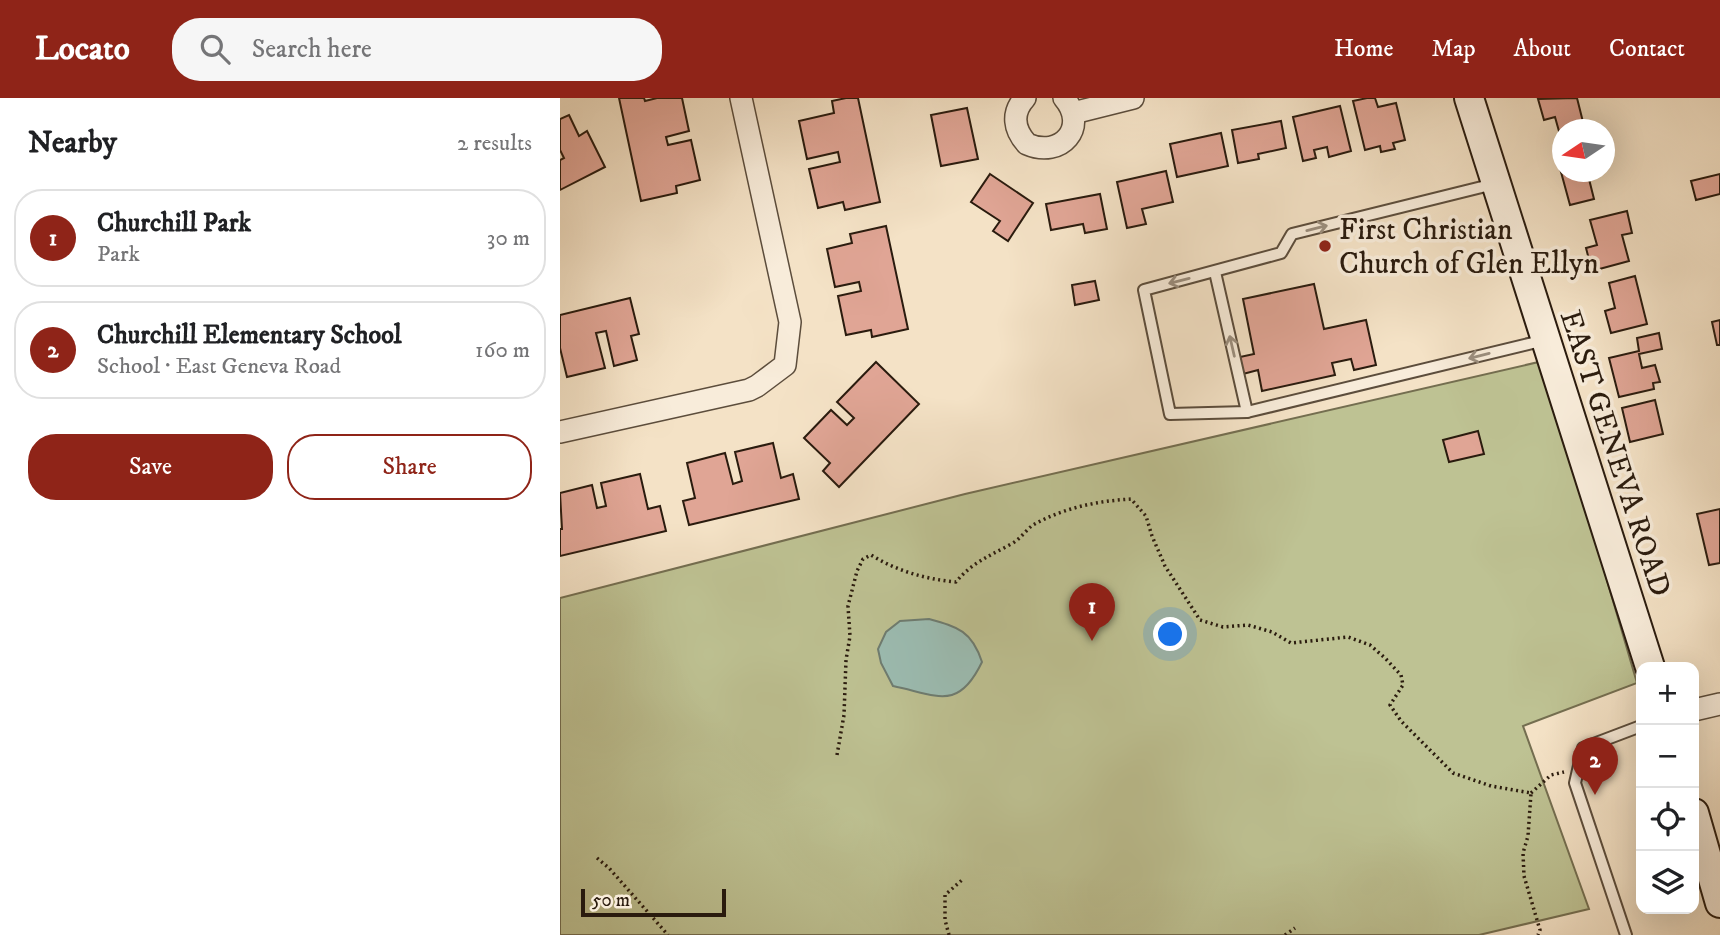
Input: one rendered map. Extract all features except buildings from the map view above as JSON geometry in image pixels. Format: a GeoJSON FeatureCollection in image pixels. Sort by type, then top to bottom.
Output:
{"type":"FeatureCollection","features":[{"type":"Feature","properties":{"kind":"main road","name":"EAST GENEVA ROAD"},"geometry":{"type":"LineString","coordinates":[[1469,98],[1648,662]]}},
{"type":"Feature","properties":{"kind":"main road"},"geometry":{"type":"LineString","coordinates":[[1699,831],[1720,903]]}},
{"type":"Feature","properties":{"kind":"street"},"geometry":{"type":"LineString","coordinates":[[560,432],[749,390],[785,365],[790,322],[741,98]]}},
{"type":"Feature","properties":{"kind":"street"},"geometry":{"type":"LineString","coordinates":[[1025,98],[1017,109],[1016,127],[1027,144],[1046,149],[1057,147],[1071,133],[1069,105],[1133,98]]}},
{"type":"Feature","properties":{"kind":"street"},"geometry":{"type":"LineString","coordinates":[[1699,709],[1720,704]]}},
{"type":"Feature","properties":{"kind":"lane"},"geometry":{"type":"LineString","coordinates":[[1496,183],[1292,234],[1281,253],[1144,290],[1170,414],[1247,412],[1545,340]]}},
{"type":"Feature","properties":{"kind":"lane"},"geometry":{"type":"LineString","coordinates":[[1215,272],[1247,412]]}},
{"type":"Feature","properties":{"kind":"lane"},"geometry":{"type":"LineString","coordinates":[[1626,935],[1575,783],[1583,748],[1636,728]]}},
{"type":"Feature","properties":{"kind":"path"},"geometry":{"type":"LineString","coordinates":[[837,755],[844,715],[850,636],[848,606],[863,558],[871,555],[901,570],[932,579],[956,582],[967,569],[1015,542],[1030,527],[1058,512],[1110,500],[1131,499],[1146,516],[1165,566],[1200,620],[1223,627],[1248,625],[1260,628],[1291,643],[1348,637],[1370,645],[1401,675],[1403,685],[1390,705],[1401,721],[1453,772],[1491,786],[1531,793]]}},
{"type":"Feature","properties":{"kind":"path"},"geometry":{"type":"LineString","coordinates":[[1538,935],[1540,930],[1524,876],[1523,853],[1528,836],[1531,793],[1551,775],[1578,768]]}},
{"type":"Feature","properties":{"kind":"path"},"geometry":{"type":"LineString","coordinates":[[597,858],[668,935]]}},
{"type":"Feature","properties":{"kind":"path"},"geometry":{"type":"LineString","coordinates":[[949,935],[945,920],[945,895],[962,880]]}},
{"type":"Feature","properties":{"kind":"path"},"geometry":{"type":"LineString","coordinates":[[1285,935],[1295,928]]}},
{"type":"Feature","properties":{"kind":"green space"},"geometry":{"type":"Polygon","coordinates":[[[1543,361],[1636,680],[1636,683],[1523,726],[1589,909],[1479,935],[560,935],[560,598],[965,494],[1543,361]]]}},
{"type":"Feature","properties":{"kind":"water"},"geometry":{"type":"Polygon","coordinates":[[[929,619],[963,632],[974,643],[982,662],[973,678],[955,694],[934,696],[893,686],[881,663],[878,649],[886,632],[900,621],[929,619]]]}},
{"type":"Feature","properties":{"kind":"place","name":"First Christian Church of Glen Ellyn"},"geometry":{"type":"Point","coordinates":[1325,246]}},
{"type":"Feature","properties":{"kind":"place","name":"Churchill Park"},"geometry":{"type":"Point","coordinates":[1092,641]}},
{"type":"Feature","properties":{"kind":"place","name":"Churchill Elementary School"},"geometry":{"type":"Point","coordinates":[1595,795]}}]}
